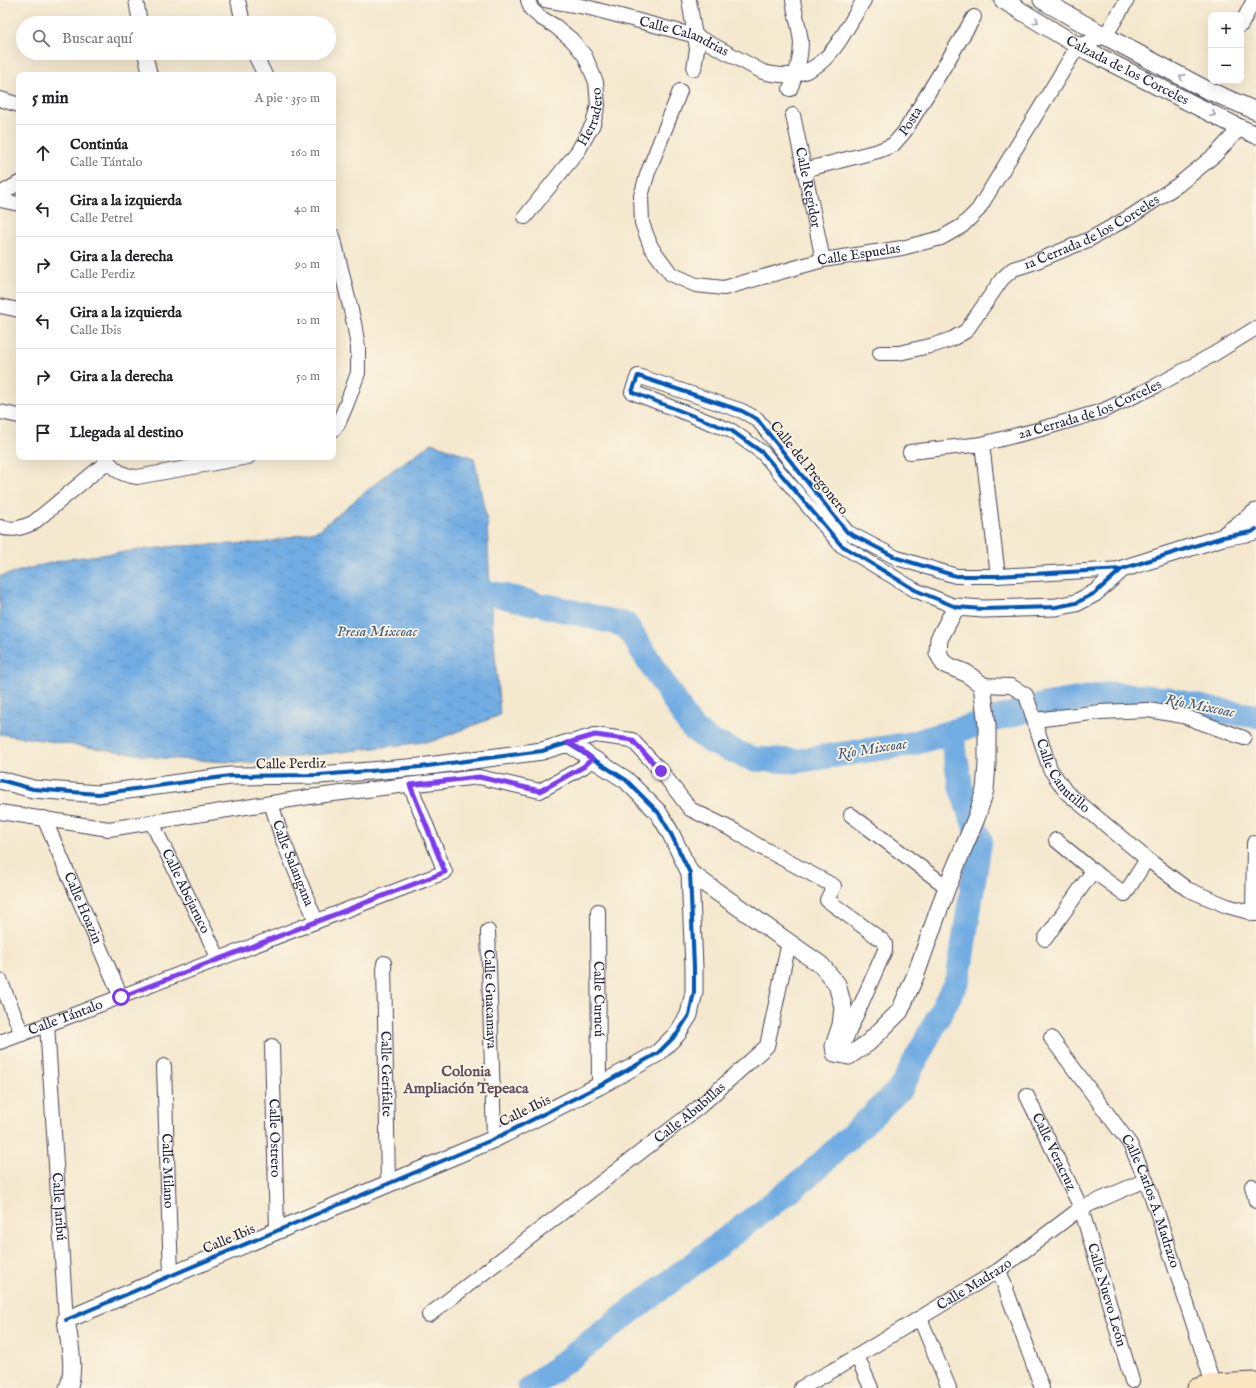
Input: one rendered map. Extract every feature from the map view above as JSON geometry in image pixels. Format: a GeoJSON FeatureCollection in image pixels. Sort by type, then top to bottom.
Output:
{"type":"FeatureCollection","features":[{"type":"Feature","properties":{"kind":"main road"},"geometry":{"type":"LineString","coordinates":[[1205,1386],[1256,1383]]}},
{"type":"Feature","properties":{"kind":"main road"},"geometry":{"type":"LineString","coordinates":[[1253,1388],[1256,1383]]}},
{"type":"Feature","properties":{"kind":"street"},"geometry":{"type":"LineString","coordinates":[[136,0],[139,16]]}},
{"type":"Feature","properties":{"kind":"street"},"geometry":{"type":"LineString","coordinates":[[238,0],[241,16]]}},
{"type":"Feature","properties":{"kind":"street","name":"Herradero"},"geometry":{"type":"LineString","coordinates":[[525,217],[578,151],[593,124],[598,105],[596,82],[585,56],[572,40],[531,9],[528,0]]}},
{"type":"Feature","properties":{"kind":"street","name":"Calle Calandrias"},"geometry":{"type":"LineString","coordinates":[[545,0],[585,3],[696,36],[762,72],[778,75],[796,74],[810,70],[826,58],[836,45],[864,0]]}},
{"type":"Feature","properties":{"kind":"street"},"geometry":{"type":"LineString","coordinates":[[689,0],[697,49],[694,69]]}},
{"type":"Feature","properties":{"kind":"street"},"geometry":{"type":"LineString","coordinates":[[790,89],[796,74],[800,57],[801,42],[793,0]]}},
{"type":"Feature","properties":{"kind":"street","name":"Calzada de los Corceles"},"geometry":{"type":"LineString","coordinates":[[1003,0],[1078,46],[1256,135]]}},
{"type":"Feature","properties":{"kind":"street","name":"Calzada de los Corceles"},"geometry":{"type":"LineString","coordinates":[[1042,0],[1105,36],[1208,84],[1256,111]]}},
{"type":"Feature","properties":{"kind":"street"},"geometry":{"type":"LineString","coordinates":[[1078,46],[1105,36],[1127,0]]}},
{"type":"Feature","properties":{"kind":"street"},"geometry":{"type":"LineString","coordinates":[[1244,19],[1254,0]]}},
{"type":"Feature","properties":{"kind":"street","name":"Posta"},"geometry":{"type":"LineString","coordinates":[[804,170],[878,151],[893,145],[905,131],[974,17]]}},
{"type":"Feature","properties":{"kind":"street","name":"Calle Espuelas"},"geometry":{"type":"LineString","coordinates":[[680,91],[648,172],[642,196],[642,223],[651,247],[670,274],[696,285],[724,288],[823,260],[902,248],[941,238],[962,226],[978,210],[1078,46]]}},
{"type":"Feature","properties":{"kind":"street"},"geometry":{"type":"LineString","coordinates":[[147,60],[149,72]]}},
{"type":"Feature","properties":{"kind":"street"},"geometry":{"type":"LineString","coordinates":[[258,60],[264,72]]}},
{"type":"Feature","properties":{"kind":"street"},"geometry":{"type":"LineString","coordinates":[[0,99],[16,104]]}},
{"type":"Feature","properties":{"kind":"street","name":"Calle Regidor"},"geometry":{"type":"LineString","coordinates":[[793,115],[823,260]]}},
{"type":"Feature","properties":{"kind":"street","name":"1a Cerrada de los Corceles"},"geometry":{"type":"LineString","coordinates":[[880,353],[899,353],[934,345],[952,339],[966,331],[1002,279],[1013,269],[1032,263],[1090,239],[1133,215],[1178,185],[1216,154],[1240,128]]}},
{"type":"Feature","properties":{"kind":"street"},"geometry":{"type":"LineString","coordinates":[[0,194],[16,185]]}},
{"type":"Feature","properties":{"kind":"street"},"geometry":{"type":"LineString","coordinates":[[0,200],[16,203]]}},
{"type":"Feature","properties":{"kind":"street"},"geometry":{"type":"LineString","coordinates":[[336,248],[354,323],[358,347],[358,373],[347,403],[336,426]]}},
{"type":"Feature","properties":{"kind":"street"},"geometry":{"type":"LineString","coordinates":[[0,306],[16,309]]}},
{"type":"Feature","properties":{"kind":"street","name":"2a Cerrada de los Corceles"},"geometry":{"type":"LineString","coordinates":[[910,452],[982,444],[1102,411],[1156,386],[1214,354],[1256,328]]}},
{"type":"Feature","properties":{"kind":"street","name":"Calle del Pregonero"},"geometry":{"type":"LineString","coordinates":[[1122,569],[1095,593],[1076,603],[1049,607],[983,609],[956,607],[915,590],[841,545],[763,453],[732,431],[632,392],[638,376],[742,411],[756,419],[847,532],[897,558],[956,576],[998,576],[1122,569],[1253,527]]}},
{"type":"Feature","properties":{"kind":"street"},"geometry":{"type":"LineString","coordinates":[[0,412],[16,415]]}},
{"type":"Feature","properties":{"kind":"street"},"geometry":{"type":"LineString","coordinates":[[982,444],[998,576]]}},
{"type":"Feature","properties":{"kind":"street"},"geometry":{"type":"LineString","coordinates":[[0,527],[7,529],[20,529],[33,523],[105,460]]}},
{"type":"Feature","properties":{"kind":"street"},"geometry":{"type":"LineString","coordinates":[[107,460],[116,470],[126,476],[137,477],[231,460]]}},
{"type":"Feature","properties":{"kind":"street"},"geometry":{"type":"LineString","coordinates":[[690,873],[822,965],[837,984],[843,1007],[841,1025],[834,1046],[835,1052],[849,1056],[868,1043],[900,1011],[916,974],[947,887],[977,816],[985,790],[987,725],[982,685],[966,673],[944,664],[938,653],[939,639],[956,607]]}},
{"type":"Feature","properties":{"kind":"street","name":"Calle Canutillo"},"geometry":{"type":"LineString","coordinates":[[982,685],[1011,686],[1026,695],[1050,769],[1066,792],[1147,859],[1187,889],[1227,906],[1254,914]]}},
{"type":"Feature","properties":{"kind":"street"},"geometry":{"type":"LineString","coordinates":[[1034,719],[1100,712],[1148,710],[1183,716],[1244,738]]}},
{"type":"Feature","properties":{"kind":"street"},"geometry":{"type":"LineString","coordinates":[[0,812],[109,829],[271,803],[479,777],[540,791],[583,767],[580,751],[595,735],[632,740],[661,771],[690,809],[735,831],[757,845],[834,886],[827,900],[885,944],[885,950],[839,1054]]}},
{"type":"Feature","properties":{"kind":"street","name":"Calle Perdiz"},"geometry":{"type":"LineString","coordinates":[[0,780],[33,789],[98,794],[230,776],[319,775],[420,767],[542,751],[580,751]]}},
{"type":"Feature","properties":{"kind":"street","name":"Calle Ibis"},"geometry":{"type":"LineString","coordinates":[[66,1320],[494,1139],[599,1086],[658,1053],[677,1034],[689,1015],[694,992],[690,873],[670,832],[658,812],[626,780],[580,751]]}},
{"type":"Feature","properties":{"kind":"street","name":"Calle Tántalo"},"geometry":{"type":"LineString","coordinates":[[0,1042],[445,872],[410,785]]}},
{"type":"Feature","properties":{"kind":"street","name":"Calle Salangana"},"geometry":{"type":"LineString","coordinates":[[271,803],[282,838],[316,922]]}},
{"type":"Feature","properties":{"kind":"street"},"geometry":{"type":"LineString","coordinates":[[851,815],[947,887]]}},
{"type":"Feature","properties":{"kind":"street","name":"Calle Hoazin"},"geometry":{"type":"LineString","coordinates":[[44,818],[121,997]]}},
{"type":"Feature","properties":{"kind":"street","name":"Calle Abejaruco"},"geometry":{"type":"LineString","coordinates":[[152,823],[219,959]]}},
{"type":"Feature","properties":{"kind":"street"},"geometry":{"type":"LineString","coordinates":[[1056,840],[1093,871],[1125,894],[1147,859]]}},
{"type":"Feature","properties":{"kind":"street"},"geometry":{"type":"LineString","coordinates":[[1254,842],[1254,914]]}},
{"type":"Feature","properties":{"kind":"street"},"geometry":{"type":"LineString","coordinates":[[1045,938],[1093,871]]}},
{"type":"Feature","properties":{"kind":"street","name":"Calle Curucú"},"geometry":{"type":"LineString","coordinates":[[598,911],[599,1086]]}},
{"type":"Feature","properties":{"kind":"street","name":"Calle Guacamaya"},"geometry":{"type":"LineString","coordinates":[[488,931],[494,1139]]}},
{"type":"Feature","properties":{"kind":"street","name":"Calle Abubillas"},"geometry":{"type":"LineString","coordinates":[[429,1315],[698,1108],[767,1046],[789,942]]}},
{"type":"Feature","properties":{"kind":"street","name":"Calle Gerifalte"},"geometry":{"type":"LineString","coordinates":[[384,963],[388,1184]]}},
{"type":"Feature","properties":{"kind":"street"},"geometry":{"type":"LineString","coordinates":[[0,980],[22,1034]]}},
{"type":"Feature","properties":{"kind":"street","name":"Calle Jaribú"},"geometry":{"type":"LineString","coordinates":[[47,1024],[66,1320],[72,1368],[72,1380],[68,1388]]}},
{"type":"Feature","properties":{"kind":"street","name":"Calle Carlos A. Madrazo"},"geometry":{"type":"LineString","coordinates":[[1051,1038],[1130,1144],[1146,1180],[1158,1215],[1205,1386]]}},
{"type":"Feature","properties":{"kind":"street","name":"Calle Ostrero"},"geometry":{"type":"LineString","coordinates":[[272,1046],[277,1230]]}},
{"type":"Feature","properties":{"kind":"street","name":"Calle Milano"},"geometry":{"type":"LineString","coordinates":[[164,1066],[171,1275]]}},
{"type":"Feature","properties":{"kind":"street","name":"Calle Veracruz"},"geometry":{"type":"LineString","coordinates":[[1027,1096],[1081,1208]]}},
{"type":"Feature","properties":{"kind":"street","name":"Calle Madrazo"},"geometry":{"type":"LineString","coordinates":[[801,1388],[999,1270],[1081,1208],[1146,1180]]}},
{"type":"Feature","properties":{"kind":"street"},"geometry":{"type":"LineString","coordinates":[[1252,1186],[1256,1201]]}},
{"type":"Feature","properties":{"kind":"street","name":"Calle Nuevo León"},"geometry":{"type":"LineString","coordinates":[[1081,1208],[1132,1381]]}},
{"type":"Feature","properties":{"kind":"street"},"geometry":{"type":"LineString","coordinates":[[999,1270],[1042,1388]]}},
{"type":"Feature","properties":{"kind":"street"},"geometry":{"type":"LineString","coordinates":[[920,1318],[949,1388]]}},
{"type":"Feature","properties":{"kind":"street"},"geometry":{"type":"LineString","coordinates":[[857,1356],[870,1388]]}},
{"type":"Feature","properties":{"kind":"water","name":"Presa Mixcoac"},"geometry":{"type":"Polygon","coordinates":[[[432,443],[474,458],[487,522],[490,593],[500,715],[433,741],[248,763],[162,758],[0,734],[0,576],[66,559],[175,546],[264,543],[319,530],[387,474],[432,443]]]}},
{"type":"Feature","properties":{"kind":"waterway","name":"Río Mixcoac"},"geometry":{"type":"LineString","coordinates":[[490,593],[533,603]]}},
{"type":"Feature","properties":{"kind":"waterway","name":"Río Mixcoac"},"geometry":{"type":"LineString","coordinates":[[547,606],[626,625],[691,727],[709,741],[753,759],[796,761],[910,744],[1044,705],[1111,694],[1167,699],[1207,709],[1256,716]]}},
{"type":"Feature","properties":{"kind":"waterway"},"geometry":{"type":"LineString","coordinates":[[530,1388],[806,1178],[901,1088],[958,979],[980,839],[961,788],[951,732]]}},
{"type":"Feature","properties":{"kind":"cycle path"},"geometry":{"type":"LineString","coordinates":[[1122,569],[1095,593],[1076,603],[1056,607],[983,609],[956,607],[915,590],[841,545],[763,453],[732,431],[632,392],[638,376],[742,411],[757,419],[847,532],[897,558],[956,576],[998,576],[1122,569],[1223,537],[1252,532],[1256,529]]}},
{"type":"Feature","properties":{"kind":"cycle path"},"geometry":{"type":"LineString","coordinates":[[0,780],[33,789],[98,794],[230,776],[319,775],[420,767],[542,751],[568,743],[626,780],[658,812],[670,832],[690,873],[694,992],[689,1015],[677,1034],[658,1053],[599,1086],[494,1139],[66,1320]]}},
{"type":"Feature","properties":{"kind":"district","name":"Colonia Ampliación Tepeaca"},"geometry":{"type":"Point","coordinates":[466,1080]}},
{"type":"Feature","properties":{"kind":"route"},"geometry":{"type":"LineString","coordinates":[[121,997],[445,872],[410,785],[479,777],[540,791],[583,767],[592,759],[581,750],[568,743],[595,735],[632,740],[661,771]]}}]}
